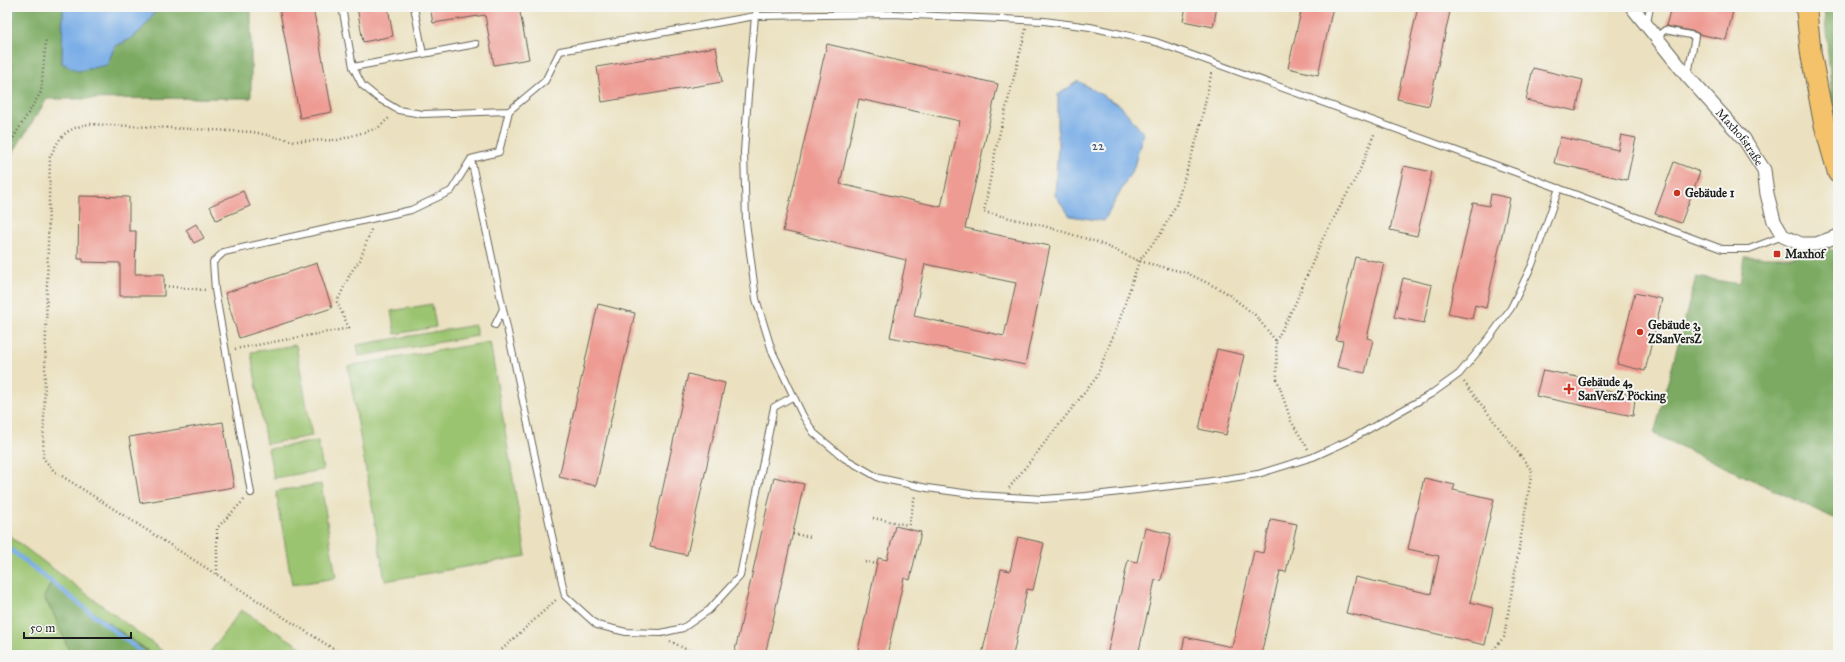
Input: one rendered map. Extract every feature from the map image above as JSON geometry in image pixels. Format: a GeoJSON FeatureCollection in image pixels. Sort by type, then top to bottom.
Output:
{"type":"FeatureCollection","features":[{"type":"Feature","properties":{"kind":"main road"},"geometry":{"type":"LineString","coordinates":[[1806,7],[1811,54],[1824,123],[1838,173]]}},
{"type":"Feature","properties":{"kind":"street","name":"Maxhofstraße"},"geometry":{"type":"LineString","coordinates":[[1632,7],[1687,76],[1744,139],[1764,170],[1767,194],[1774,220],[1784,236]]}},
{"type":"Feature","properties":{"kind":"street"},"geometry":{"type":"LineString","coordinates":[[1784,236],[1801,244],[1816,244],[1838,236]]}},
{"type":"Feature","properties":{"kind":"lane"},"geometry":{"type":"LineString","coordinates":[[342,7],[353,67],[362,85],[378,98],[398,110],[422,114],[509,111]]}},
{"type":"Feature","properties":{"kind":"lane"},"geometry":{"type":"LineString","coordinates":[[414,7],[423,54]]}},
{"type":"Feature","properties":{"kind":"lane"},"geometry":{"type":"LineString","coordinates":[[759,7],[755,16],[744,152],[746,222],[756,299],[772,350],[803,416],[814,433],[844,458],[879,478],[917,486],[978,495],[1043,499],[1205,482],[1258,474],[1313,457],[1348,441],[1431,394],[1459,374],[1490,338],[1511,308],[1532,265],[1559,188]]}},
{"type":"Feature","properties":{"kind":"lane"},"geometry":{"type":"LineString","coordinates":[[1646,25],[1650,7]]}},
{"type":"Feature","properties":{"kind":"lane"},"geometry":{"type":"LineString","coordinates":[[251,493],[215,290],[213,262],[224,252],[411,210],[451,191],[471,159],[499,152],[509,111],[545,81],[560,51],[755,16],[893,14],[1029,21],[1090,27],[1156,42],[1559,188],[1722,250],[1749,250],[1784,236]]}},
{"type":"Feature","properties":{"kind":"lane"},"geometry":{"type":"LineString","coordinates":[[1656,37],[1665,30],[1695,36],[1687,76]]}},
{"type":"Feature","properties":{"kind":"lane"},"geometry":{"type":"LineString","coordinates":[[353,67],[476,44]]}},
{"type":"Feature","properties":{"kind":"lane"},"geometry":{"type":"LineString","coordinates":[[471,159],[564,592],[566,596],[597,624],[626,632],[654,632],[683,628],[709,610],[740,576],[774,406],[794,396]]}},
{"type":"Feature","properties":{"kind":"lane"},"geometry":{"type":"LineString","coordinates":[[495,325],[503,309]]}},
{"type":"Feature","properties":{"kind":"path"},"geometry":{"type":"LineString","coordinates":[[1029,21],[996,148],[984,212],[1044,226],[1097,242],[1139,261],[1187,273],[1224,290],[1255,315],[1276,341]]}},
{"type":"Feature","properties":{"kind":"path"},"geometry":{"type":"LineString","coordinates":[[7,148],[41,92],[46,39]]}},
{"type":"Feature","properties":{"kind":"path"},"geometry":{"type":"LineString","coordinates":[[1003,496],[1096,378],[1120,319],[1139,261],[1161,233],[1176,205],[1198,135],[1214,63]]}},
{"type":"Feature","properties":{"kind":"path"},"geometry":{"type":"LineString","coordinates":[[343,655],[54,471],[43,458],[50,157],[57,143],[65,132],[76,126],[89,124],[254,132],[294,141],[338,140],[378,128],[398,110]]}},
{"type":"Feature","properties":{"kind":"path"},"geometry":{"type":"LineString","coordinates":[[1313,457],[1291,422],[1276,378],[1276,341],[1295,304],[1322,240],[1359,172],[1379,122]]}},
{"type":"Feature","properties":{"kind":"path"},"geometry":{"type":"LineString","coordinates":[[233,342],[235,350],[350,328],[337,302],[351,272],[360,260],[372,231],[372,218]]}},
{"type":"Feature","properties":{"kind":"path"},"geometry":{"type":"LineString","coordinates":[[164,286],[215,290]]}},
{"type":"Feature","properties":{"kind":"path"},"geometry":{"type":"LineString","coordinates":[[1459,374],[1532,471],[1504,637],[1489,655]]}},
{"type":"Feature","properties":{"kind":"path"},"geometry":{"type":"LineString","coordinates":[[908,529],[917,486]]}},
{"type":"Feature","properties":{"kind":"path"},"geometry":{"type":"LineString","coordinates":[[217,574],[217,528],[251,493]]}},
{"type":"Feature","properties":{"kind":"path"},"geometry":{"type":"LineString","coordinates":[[873,518],[908,525]]}},
{"type":"Feature","properties":{"kind":"path"},"geometry":{"type":"LineString","coordinates":[[793,534],[812,537]]}},
{"type":"Feature","properties":{"kind":"path"},"geometry":{"type":"LineString","coordinates":[[865,562],[877,564]]}},
{"type":"Feature","properties":{"kind":"path"},"geometry":{"type":"LineString","coordinates":[[496,655],[564,592]]}},
{"type":"Feature","properties":{"kind":"path"},"geometry":{"type":"LineString","coordinates":[[654,632],[697,655]]}},
{"type":"Feature","properties":{"kind":"path"},"geometry":{"type":"LineString","coordinates":[[926,655],[929,652],[942,655]]}},
{"type":"Feature","properties":{"kind":"green space"},"geometry":{"type":"Polygon","coordinates":[[[7,7],[63,7],[62,63],[107,65],[115,46],[135,36],[158,7],[251,7],[251,98],[47,99],[7,162],[7,7]]]}},
{"type":"Feature","properties":{"kind":"green space"},"geometry":{"type":"Polygon","coordinates":[[[1824,7],[1838,7],[1838,134],[1834,121],[1824,7]]]}},
{"type":"Feature","properties":{"kind":"green space"},"geometry":{"type":"Polygon","coordinates":[[[1826,249],[1838,251],[1838,520],[1654,434],[1696,277],[1740,284],[1744,257],[1791,257],[1826,249]]]}},
{"type":"Feature","properties":{"kind":"green space"},"geometry":{"type":"Polygon","coordinates":[[[432,304],[436,327],[395,334],[391,311],[432,304]]]}},
{"type":"Feature","properties":{"kind":"green space"},"geometry":{"type":"Polygon","coordinates":[[[475,325],[477,336],[359,356],[357,345],[475,325]]]}},
{"type":"Feature","properties":{"kind":"green space"},"geometry":{"type":"Polygon","coordinates":[[[490,342],[526,556],[385,581],[348,366],[490,342]]]}},
{"type":"Feature","properties":{"kind":"green space"},"geometry":{"type":"Polygon","coordinates":[[[296,345],[312,436],[266,444],[251,352],[296,345]]]}},
{"type":"Feature","properties":{"kind":"green space"},"geometry":{"type":"Polygon","coordinates":[[[318,441],[323,470],[274,478],[268,449],[318,441]]]}},
{"type":"Feature","properties":{"kind":"green space"},"geometry":{"type":"Polygon","coordinates":[[[321,484],[336,578],[292,585],[276,491],[321,484]]]}},
{"type":"Feature","properties":{"kind":"green space"},"geometry":{"type":"Polygon","coordinates":[[[7,531],[12,538],[168,655],[146,655],[147,650],[51,583],[44,598],[54,615],[71,655],[7,655],[7,531]]]}},
{"type":"Feature","properties":{"kind":"green space"},"geometry":{"type":"Polygon","coordinates":[[[51,583],[147,651],[146,655],[71,655],[54,615],[44,597],[51,583]]]}},
{"type":"Feature","properties":{"kind":"green space"},"geometry":{"type":"Polygon","coordinates":[[[241,610],[314,655],[208,655],[241,610]]]}},
{"type":"Feature","properties":{"kind":"water"},"geometry":{"type":"Polygon","coordinates":[[[63,7],[158,7],[140,31],[123,43],[115,46],[107,65],[78,71],[62,63],[63,7]]]}},
{"type":"Feature","properties":{"kind":"water","name":"22"},"geometry":{"type":"Polygon","coordinates":[[[1078,81],[1121,106],[1143,133],[1134,167],[1104,221],[1070,216],[1055,195],[1058,144],[1058,95],[1078,81]]]}},
{"type":"Feature","properties":{"kind":"building"},"geometry":{"type":"Polygon","coordinates":[[[279,7],[313,7],[332,112],[300,118],[279,7]]]}},
{"type":"Feature","properties":{"kind":"building"},"geometry":{"type":"Polygon","coordinates":[[[357,7],[388,7],[393,36],[363,42],[357,7]]]}},
{"type":"Feature","properties":{"kind":"building"},"geometry":{"type":"Polygon","coordinates":[[[430,7],[519,7],[529,59],[494,65],[485,15],[433,23],[430,7]]]}},
{"type":"Feature","properties":{"kind":"building"},"geometry":{"type":"Polygon","coordinates":[[[1186,7],[1217,7],[1213,27],[1183,21],[1186,7]]]}},
{"type":"Feature","properties":{"kind":"building"},"geometry":{"type":"Polygon","coordinates":[[[1302,7],[1333,7],[1318,75],[1288,68],[1302,7]]]}},
{"type":"Feature","properties":{"kind":"building"},"geometry":{"type":"Polygon","coordinates":[[[1418,7],[1451,7],[1429,106],[1397,99],[1418,7]]]}},
{"type":"Feature","properties":{"kind":"building"},"geometry":{"type":"Polygon","coordinates":[[[1671,7],[1734,7],[1726,40],[1666,26],[1671,7]]]}},
{"type":"Feature","properties":{"kind":"building"},"geometry":{"type":"Polygon","coordinates":[[[827,44],[998,84],[965,228],[1050,246],[1025,365],[890,337],[906,260],[783,231],[827,44]],[[859,99],[840,184],[941,207],[960,121],[859,99]],[[925,264],[914,316],[1004,336],[1016,283],[925,264]]]}},
{"type":"Feature","properties":{"kind":"building"},"geometry":{"type":"Polygon","coordinates":[[[716,47],[722,82],[602,102],[597,67],[716,47]]]}},
{"type":"Feature","properties":{"kind":"building"},"geometry":{"type":"Polygon","coordinates":[[[1533,68],[1583,80],[1576,111],[1526,100],[1533,68]]]}},
{"type":"Feature","properties":{"kind":"building"},"geometry":{"type":"Polygon","coordinates":[[[1621,135],[1636,138],[1627,180],[1554,163],[1560,137],[1618,150],[1621,135]]]}},
{"type":"Feature","properties":{"kind":"building","name":"Gebäude 1"},"geometry":{"type":"Polygon","coordinates":[[[1674,162],[1700,172],[1681,223],[1655,214],[1674,162]]]}},
{"type":"Feature","properties":{"kind":"building"},"geometry":{"type":"Polygon","coordinates":[[[1404,166],[1432,172],[1417,236],[1390,230],[1404,166]]]}},
{"type":"Feature","properties":{"kind":"building"},"geometry":{"type":"Polygon","coordinates":[[[243,191],[250,206],[216,220],[210,206],[243,191]]]}},
{"type":"Feature","properties":{"kind":"building"},"geometry":{"type":"Polygon","coordinates":[[[1491,194],[1510,198],[1486,308],[1475,305],[1472,319],[1448,314],[1473,203],[1489,206],[1491,194]]]}},
{"type":"Feature","properties":{"kind":"building"},"geometry":{"type":"Polygon","coordinates":[[[79,196],[129,197],[129,231],[136,231],[135,274],[164,274],[164,296],[120,296],[120,263],[83,262],[83,259],[78,259],[79,196]]]}},
{"type":"Feature","properties":{"kind":"building"},"geometry":{"type":"Polygon","coordinates":[[[196,224],[204,238],[194,243],[186,230],[196,224]]]}},
{"type":"Feature","properties":{"kind":"building"},"geometry":{"type":"Polygon","coordinates":[[[1355,257],[1384,263],[1367,338],[1373,340],[1365,373],[1337,367],[1343,341],[1336,340],[1355,257]]]}},
{"type":"Feature","properties":{"kind":"building"},"geometry":{"type":"Polygon","coordinates":[[[317,263],[332,308],[239,338],[225,293],[317,263]]]}},
{"type":"Feature","properties":{"kind":"building"},"geometry":{"type":"Polygon","coordinates":[[[1403,278],[1432,285],[1424,323],[1394,317],[1403,278]]]}},
{"type":"Feature","properties":{"kind":"building","name":"Gebäude 3, ZSanVersZ"},"geometry":{"type":"Polygon","coordinates":[[[1635,293],[1662,299],[1645,371],[1617,364],[1635,293]]]}},
{"type":"Feature","properties":{"kind":"building"},"geometry":{"type":"Polygon","coordinates":[[[598,304],[635,313],[596,486],[559,477],[598,304]]]}},
{"type":"Feature","properties":{"kind":"building"},"geometry":{"type":"Polygon","coordinates":[[[1217,349],[1244,355],[1226,435],[1199,429],[1217,349]]]}},
{"type":"Feature","properties":{"kind":"building","name":"Gebäude 4, SanVersZ Pöcking"},"geometry":{"type":"Polygon","coordinates":[[[1543,370],[1582,378],[1582,385],[1620,394],[1620,391],[1635,398],[1633,416],[1536,396],[1543,370]]]}},
{"type":"Feature","properties":{"kind":"building"},"geometry":{"type":"Polygon","coordinates":[[[688,374],[725,383],[687,555],[650,547],[688,374]]]}},
{"type":"Feature","properties":{"kind":"building"},"geometry":{"type":"Polygon","coordinates":[[[223,422],[234,487],[140,503],[129,437],[223,422]]]}},
{"type":"Feature","properties":{"kind":"building"},"geometry":{"type":"Polygon","coordinates":[[[774,477],[804,484],[765,655],[734,655],[774,477]]]}},
{"type":"Feature","properties":{"kind":"building"},"geometry":{"type":"Polygon","coordinates":[[[1424,478],[1455,485],[1453,490],[1494,499],[1470,602],[1493,608],[1485,645],[1346,613],[1355,577],[1431,594],[1439,556],[1408,549],[1424,478]]]}},
{"type":"Feature","properties":{"kind":"building"},"geometry":{"type":"Polygon","coordinates":[[[1271,519],[1297,524],[1286,572],[1280,571],[1261,655],[1181,655],[1185,637],[1232,647],[1254,551],[1263,553],[1271,519]]]}},
{"type":"Feature","properties":{"kind":"building"},"geometry":{"type":"Polygon","coordinates":[[[895,526],[921,532],[910,580],[904,578],[887,655],[857,655],[878,558],[887,560],[895,526]]]}},
{"type":"Feature","properties":{"kind":"building"},"geometry":{"type":"Polygon","coordinates":[[[1145,528],[1171,534],[1161,581],[1155,580],[1138,655],[1107,655],[1128,560],[1137,562],[1145,528]]]}},
{"type":"Feature","properties":{"kind":"building"},"geometry":{"type":"Polygon","coordinates":[[[1018,537],[1044,543],[1033,590],[1027,589],[1013,655],[982,655],[1001,569],[1010,571],[1018,537]]]}},
{"type":"Feature","properties":{"kind":"waterway"},"geometry":{"type":"LineString","coordinates":[[7,66],[12,7]]}},
{"type":"Feature","properties":{"kind":"waterway"},"geometry":{"type":"LineString","coordinates":[[7,547],[145,655]]}},
{"type":"Feature","properties":{"kind":"place","name":"Gebäude 1"},"geometry":{"type":"Point","coordinates":[1677,193]}},
{"type":"Feature","properties":{"kind":"place","name":"Maxhof"},"geometry":{"type":"Point","coordinates":[1777,254]}},
{"type":"Feature","properties":{"kind":"place","name":"Gebäude 3, ZSanVersZ"},"geometry":{"type":"Point","coordinates":[1640,332]}},
{"type":"Feature","properties":{"kind":"place","name":"Gebäude 4, SanVersZ Pöcking"},"geometry":{"type":"Point","coordinates":[1569,389]}}]}
